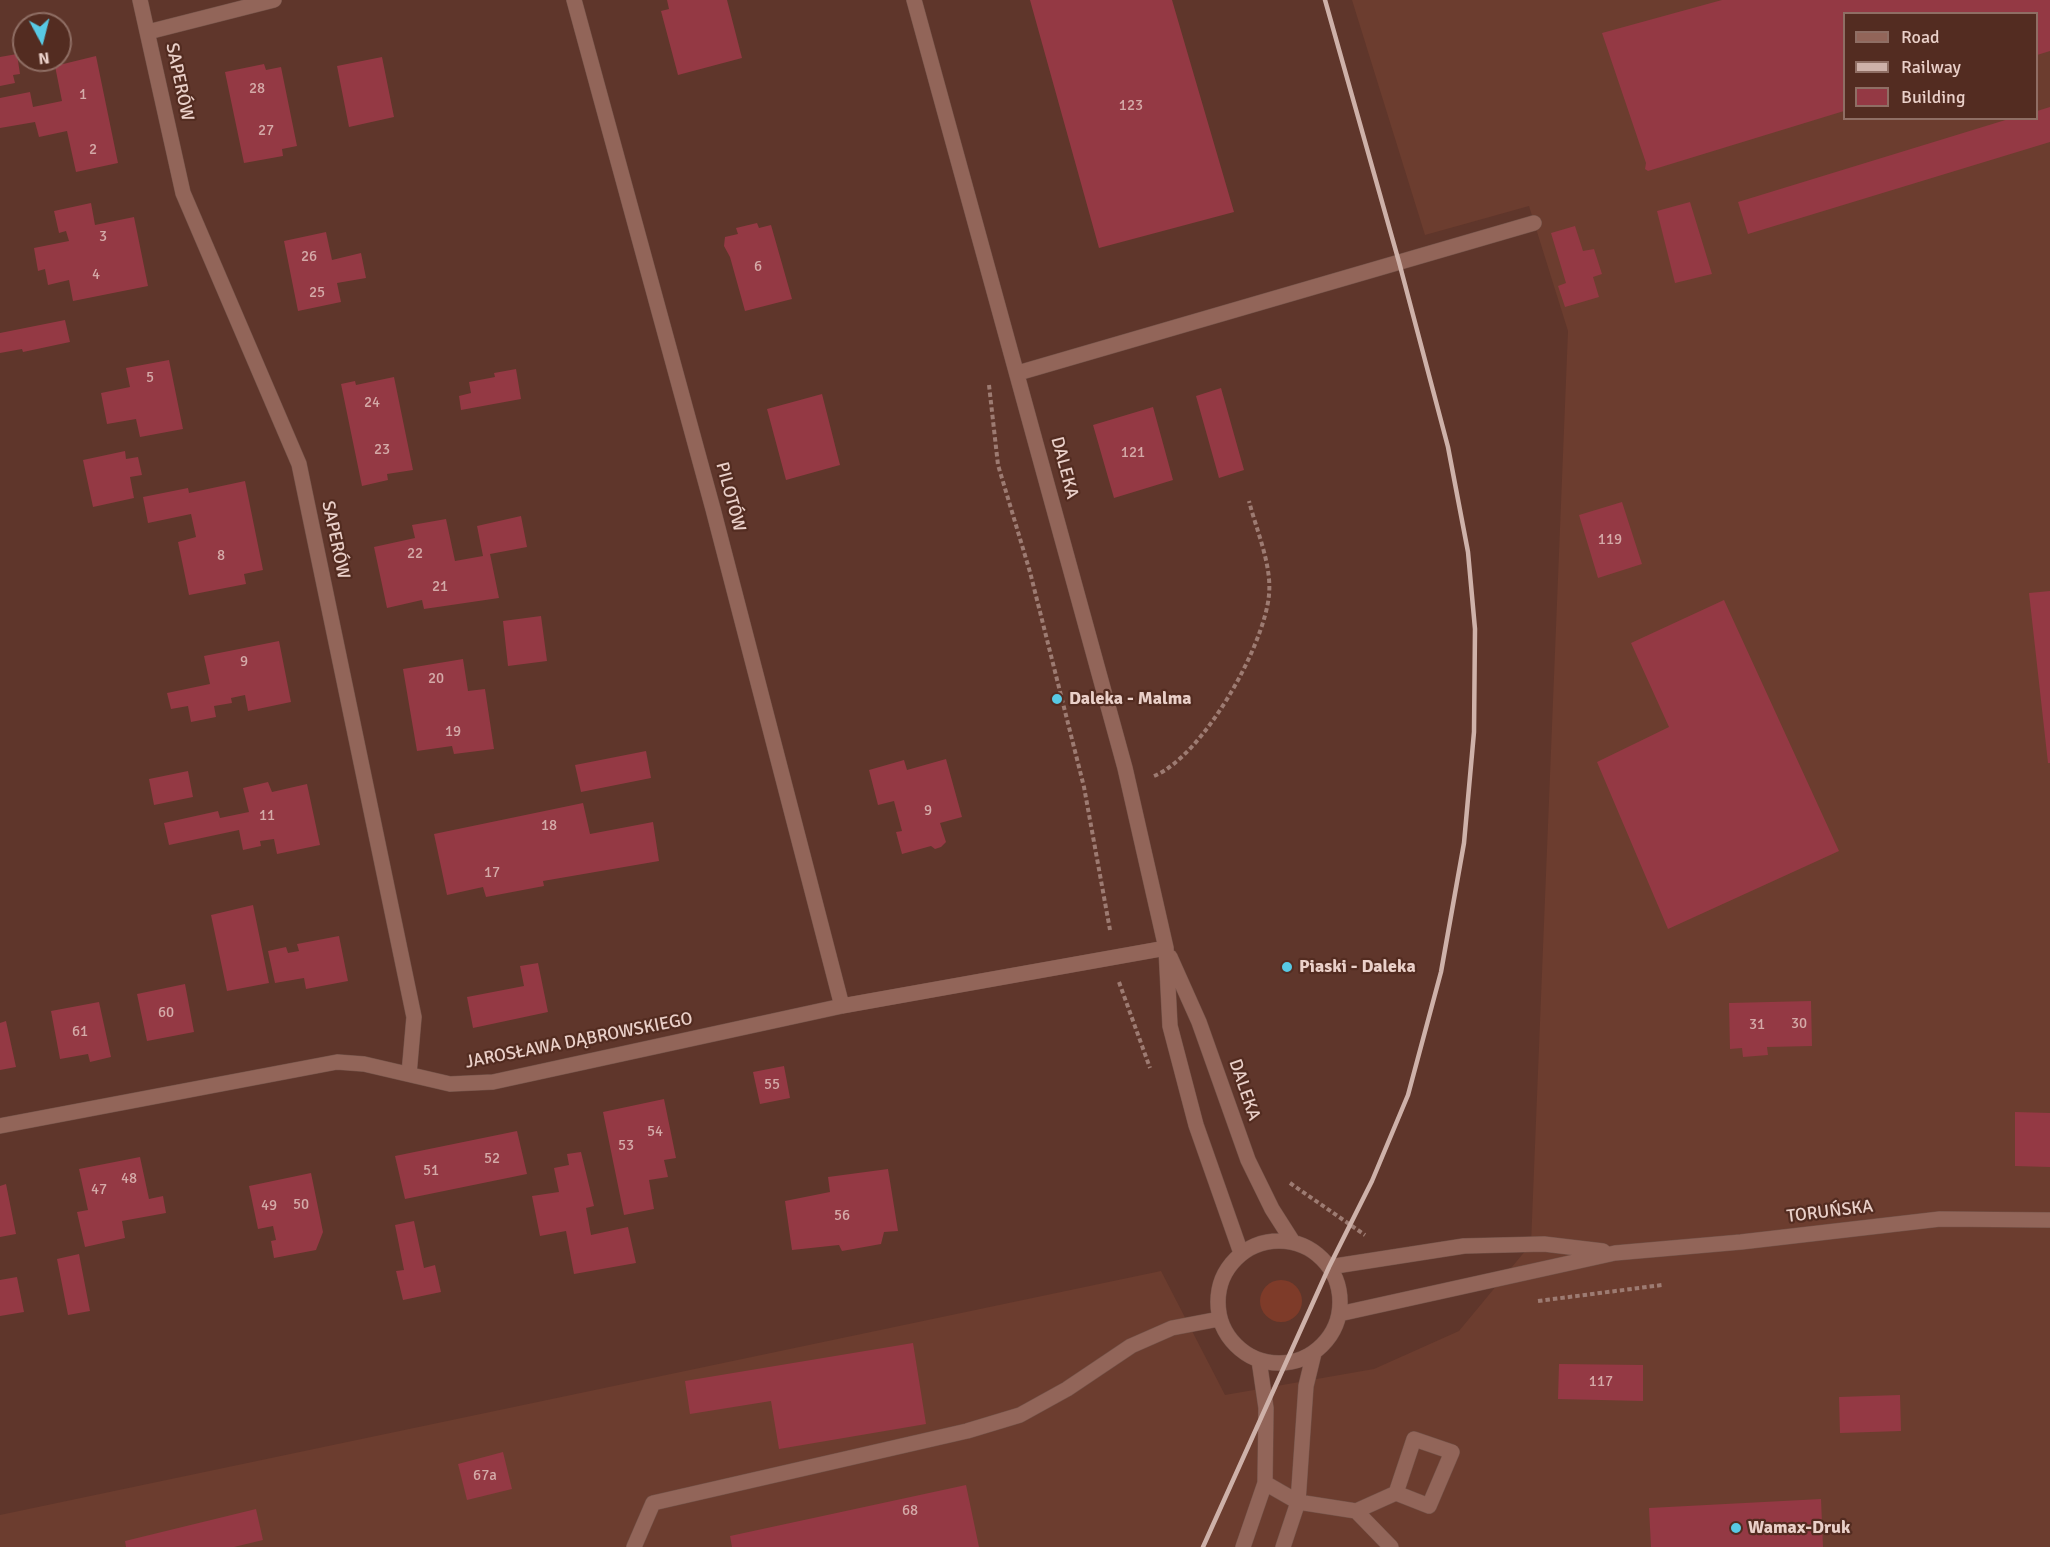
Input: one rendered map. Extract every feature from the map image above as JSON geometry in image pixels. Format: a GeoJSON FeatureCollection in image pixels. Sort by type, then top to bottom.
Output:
{"type":"FeatureCollection","features":[{"type":"Feature","properties":{"kind":"street","name":"SAPERÓW"},"geometry":{"type":"LineString","coordinates":[[140,0],[183,193],[299,464],[414,1017],[409,1074]]}},
{"type":"Feature","properties":{"kind":"street"},"geometry":{"type":"LineString","coordinates":[[148,32],[274,0]]}},
{"type":"Feature","properties":{"kind":"street","name":"PILOTÓW"},"geometry":{"type":"LineString","coordinates":[[574,0],[713,509],[842,1006]]}},
{"type":"Feature","properties":{"kind":"street","name":"DALEKA"},"geometry":{"type":"LineString","coordinates":[[914,0],[1018,373],[1129,787],[1166,948],[1170,1026],[1196,1125],[1241,1253]]}},
{"type":"Feature","properties":{"kind":"street"},"geometry":{"type":"LineString","coordinates":[[1018,373],[1534,223]]}},
{"type":"Feature","properties":{"kind":"street","name":"JAROSŁAWA DĄBROWSKIEGO"},"geometry":{"type":"LineString","coordinates":[[0,1126],[315,1064],[337,1062],[364,1064],[450,1084],[493,1082],[842,1006],[1166,948]]}},
{"type":"Feature","properties":{"kind":"street","name":"DALEKA"},"geometry":{"type":"LineString","coordinates":[[1166,948],[1199,1022],[1257,1178],[1293,1242]]}},
{"type":"Feature","properties":{"kind":"street","name":"TORUŃSKA"},"geometry":{"type":"LineString","coordinates":[[1339,1314],[1615,1252],[1742,1242],[1940,1219],[2050,1220]]}},
{"type":"Feature","properties":{"kind":"street"},"geometry":{"type":"LineString","coordinates":[[1278,1240],[1293,1242],[1312,1251],[1329,1267],[1340,1293],[1339,1314],[1329,1338],[1314,1353],[1274,1364],[1259,1360],[1240,1350],[1229,1339],[1219,1320],[1217,1296],[1223,1275],[1241,1253],[1257,1244],[1278,1240]]}},
{"type":"Feature","properties":{"kind":"street","name":"TORUŃSKA"},"geometry":{"type":"LineString","coordinates":[[1329,1267],[1464,1246],[1544,1244],[1615,1252]]}},
{"type":"Feature","properties":{"kind":"street"},"geometry":{"type":"LineString","coordinates":[[634,1547],[653,1503],[967,1431],[1020,1415],[1067,1389],[1131,1346],[1172,1328],[1219,1320]]}},
{"type":"Feature","properties":{"kind":"street"},"geometry":{"type":"LineString","coordinates":[[1283,1547],[1298,1502],[1306,1386],[1314,1353]]}},
{"type":"Feature","properties":{"kind":"street"},"geometry":{"type":"LineString","coordinates":[[1243,1547],[1265,1483],[1266,1408],[1259,1360]]}},
{"type":"Feature","properties":{"kind":"street"},"geometry":{"type":"LineString","coordinates":[[1265,1483],[1298,1502],[1356,1511],[1396,1493],[1429,1506],[1452,1452],[1414,1438],[1396,1493]]}},
{"type":"Feature","properties":{"kind":"street"},"geometry":{"type":"LineString","coordinates":[[1356,1511],[1391,1547]]}},
{"type":"Feature","properties":{"kind":"path"},"geometry":{"type":"LineString","coordinates":[[988,376],[998,465],[1030,572],[1084,787],[1120,986],[1152,1072]]}},
{"type":"Feature","properties":{"kind":"path"},"geometry":{"type":"LineString","coordinates":[[1129,787],[1170,770],[1197,740],[1222,709],[1261,633],[1269,594],[1266,564],[1249,501]]}},
{"type":"Feature","properties":{"kind":"path"},"geometry":{"type":"LineString","coordinates":[[1257,1178],[1273,1171],[1375,1242],[1378,1260]]}},
{"type":"Feature","properties":{"kind":"path"},"geometry":{"type":"LineString","coordinates":[[1533,1301],[1662,1285]]}},
{"type":"Feature","properties":{"kind":"shaded area"},"geometry":{"type":"Polygon","coordinates":[[[1352,0],[2050,0],[2050,1547],[0,1547],[0,1515],[1161,1271],[1225,1395],[1374,1369],[1459,1331],[1531,1244],[1568,331],[1529,206],[1425,235],[1352,0]]]}},
{"type":"Feature","properties":{"kind":"shaded area"},"geometry":{"type":"Polygon","coordinates":[[[1281,1280],[1296,1286],[1302,1301],[1296,1316],[1281,1322],[1266,1316],[1260,1301],[1266,1286],[1281,1280]]]}},
{"type":"Feature","properties":{"kind":"building"},"geometry":{"type":"Polygon","coordinates":[[[667,0],[727,0],[742,58],[678,75],[661,11],[669,9],[667,0]]]}},
{"type":"Feature","properties":{"kind":"building"},"geometry":{"type":"Polygon","coordinates":[[[1030,0],[1172,0],[1234,212],[1099,248],[1030,0]]]}},
{"type":"Feature","properties":{"kind":"building"},"geometry":{"type":"Polygon","coordinates":[[[1722,0],[2050,0],[2050,51],[2038,55],[2038,12],[1843,12],[1843,111],[1648,171],[1645,169],[1646,163],[1602,33],[1722,0]]]}},
{"type":"Feature","properties":{"kind":"building"},"geometry":{"type":"Polygon","coordinates":[[[12,55],[12,72],[20,72],[20,74],[13,75],[15,83],[0,86],[0,57],[12,55]]]}},
{"type":"Feature","properties":{"kind":"building"},"geometry":{"type":"Polygon","coordinates":[[[96,56],[118,163],[76,172],[67,131],[39,137],[35,122],[0,128],[0,98],[30,92],[33,107],[62,101],[56,72],[72,72],[72,62],[96,56]]]}},
{"type":"Feature","properties":{"kind":"building"},"geometry":{"type":"Polygon","coordinates":[[[382,57],[394,117],[349,127],[337,66],[382,57]]]}},
{"type":"Feature","properties":{"kind":"building"},"geometry":{"type":"Polygon","coordinates":[[[264,64],[266,70],[281,67],[297,146],[282,149],[283,156],[244,163],[225,72],[264,64]]]}},
{"type":"Feature","properties":{"kind":"building"},"geometry":{"type":"Polygon","coordinates":[[[2050,107],[2050,142],[1748,234],[1738,202],[2005,120],[2038,120],[2038,111],[2050,107]]]}},
{"type":"Feature","properties":{"kind":"building"},"geometry":{"type":"Polygon","coordinates":[[[1690,202],[1712,274],[1675,283],[1657,211],[1690,202]]]}},
{"type":"Feature","properties":{"kind":"building"},"geometry":{"type":"Polygon","coordinates":[[[91,203],[95,225],[134,217],[148,286],[73,301],[69,280],[48,285],[45,269],[38,271],[34,248],[69,241],[66,231],[59,233],[54,211],[91,203]]]}},
{"type":"Feature","properties":{"kind":"building"},"geometry":{"type":"Polygon","coordinates":[[[757,223],[759,228],[771,225],[792,299],[745,311],[730,257],[724,246],[725,237],[738,234],[736,228],[757,223]]]}},
{"type":"Feature","properties":{"kind":"building"},"geometry":{"type":"Polygon","coordinates":[[[1575,226],[1583,251],[1594,249],[1602,274],[1593,277],[1599,297],[1565,307],[1558,286],[1566,283],[1551,233],[1575,226]]]}},
{"type":"Feature","properties":{"kind":"building"},"geometry":{"type":"Polygon","coordinates":[[[326,232],[332,260],[361,253],[366,278],[337,283],[341,302],[298,311],[284,241],[326,232]]]}},
{"type":"Feature","properties":{"kind":"building"},"geometry":{"type":"Polygon","coordinates":[[[65,320],[70,342],[23,352],[22,349],[0,353],[0,333],[65,320]]]}},
{"type":"Feature","properties":{"kind":"building"},"geometry":{"type":"Polygon","coordinates":[[[169,360],[183,429],[140,437],[136,419],[107,424],[101,393],[130,387],[126,368],[169,360]]]}},
{"type":"Feature","properties":{"kind":"building"},"geometry":{"type":"Polygon","coordinates":[[[516,369],[521,399],[461,410],[459,396],[471,393],[469,382],[495,377],[494,373],[516,369]]]}},
{"type":"Feature","properties":{"kind":"building"},"geometry":{"type":"Polygon","coordinates":[[[394,377],[413,470],[387,474],[388,480],[362,486],[341,384],[355,381],[356,385],[394,377]]]}},
{"type":"Feature","properties":{"kind":"building"},"geometry":{"type":"Polygon","coordinates":[[[1221,388],[1244,470],[1219,478],[1196,396],[1221,388]]]}},
{"type":"Feature","properties":{"kind":"building"},"geometry":{"type":"Polygon","coordinates":[[[822,394],[840,465],[786,480],[767,409],[822,394]]]}},
{"type":"Feature","properties":{"kind":"building"},"geometry":{"type":"Polygon","coordinates":[[[1153,407],[1173,480],[1114,498],[1093,425],[1153,407]]]}},
{"type":"Feature","properties":{"kind":"building"},"geometry":{"type":"Polygon","coordinates":[[[125,451],[126,459],[138,457],[142,475],[130,477],[134,498],[93,507],[83,460],[125,451]]]}},
{"type":"Feature","properties":{"kind":"building"},"geometry":{"type":"Polygon","coordinates":[[[245,481],[263,570],[244,574],[246,584],[189,595],[178,542],[196,537],[191,514],[148,523],[143,497],[188,488],[189,493],[245,481]]]}},
{"type":"Feature","properties":{"kind":"building"},"geometry":{"type":"Polygon","coordinates":[[[1622,502],[1642,564],[1598,578],[1579,515],[1622,502]]]}},
{"type":"Feature","properties":{"kind":"building"},"geometry":{"type":"Polygon","coordinates":[[[521,516],[527,547],[490,554],[499,598],[424,609],[422,600],[387,608],[374,547],[415,538],[412,525],[446,519],[455,561],[483,556],[477,526],[521,516]]]}},
{"type":"Feature","properties":{"kind":"building"},"geometry":{"type":"Polygon","coordinates":[[[2050,591],[2050,763],[2048,763],[2029,593],[2050,591]]]}},
{"type":"Feature","properties":{"kind":"building"},"geometry":{"type":"Polygon","coordinates":[[[1724,600],[1839,851],[1668,929],[1597,762],[1669,727],[1631,643],[1724,600]]]}},
{"type":"Feature","properties":{"kind":"building"},"geometry":{"type":"Polygon","coordinates":[[[541,616],[547,661],[508,666],[503,621],[541,616]]]}},
{"type":"Feature","properties":{"kind":"building"},"geometry":{"type":"Polygon","coordinates":[[[279,641],[291,702],[248,711],[245,695],[231,698],[232,703],[214,706],[216,717],[191,722],[188,706],[171,709],[167,693],[210,684],[204,656],[279,641]]]}},
{"type":"Feature","properties":{"kind":"building"},"geometry":{"type":"Polygon","coordinates":[[[463,659],[468,691],[485,689],[494,749],[454,754],[452,746],[417,751],[403,669],[463,659]]]}},
{"type":"Feature","properties":{"kind":"building"},"geometry":{"type":"Polygon","coordinates":[[[646,751],[651,778],[581,792],[575,765],[646,751]]]}},
{"type":"Feature","properties":{"kind":"building"},"geometry":{"type":"Polygon","coordinates":[[[946,759],[962,817],[940,823],[946,842],[941,847],[935,849],[931,846],[902,854],[896,832],[902,831],[894,801],[878,805],[869,770],[904,760],[907,770],[946,759]]]}},
{"type":"Feature","properties":{"kind":"building"},"geometry":{"type":"Polygon","coordinates":[[[188,771],[193,797],[154,805],[149,779],[188,771]]]}},
{"type":"Feature","properties":{"kind":"building"},"geometry":{"type":"Polygon","coordinates":[[[268,782],[272,792],[307,784],[320,845],[277,854],[274,839],[260,841],[261,846],[243,850],[239,830],[169,845],[164,823],[218,811],[220,818],[249,812],[243,788],[268,782]]]}},
{"type":"Feature","properties":{"kind":"building"},"geometry":{"type":"Polygon","coordinates":[[[583,803],[590,834],[653,822],[659,861],[543,881],[544,886],[486,897],[483,887],[447,895],[434,834],[583,803]]]}},
{"type":"Feature","properties":{"kind":"building"},"geometry":{"type":"Polygon","coordinates":[[[253,905],[269,983],[227,991],[211,915],[253,905]]]}},
{"type":"Feature","properties":{"kind":"building"},"geometry":{"type":"Polygon","coordinates":[[[339,936],[348,981],[306,989],[304,978],[275,983],[268,951],[286,947],[288,953],[299,951],[297,944],[339,936]]]}},
{"type":"Feature","properties":{"kind":"building"},"geometry":{"type":"Polygon","coordinates":[[[538,963],[548,1012],[473,1028],[467,997],[524,986],[520,966],[538,963]]]}},
{"type":"Feature","properties":{"kind":"building"},"geometry":{"type":"Polygon","coordinates":[[[185,984],[194,1032],[147,1041],[137,994],[185,984]]]}},
{"type":"Feature","properties":{"kind":"building"},"geometry":{"type":"Polygon","coordinates":[[[1811,1001],[1812,1046],[1767,1047],[1768,1055],[1743,1057],[1742,1048],[1730,1049],[1729,1003],[1811,1001]]]}},
{"type":"Feature","properties":{"kind":"building"},"geometry":{"type":"Polygon","coordinates":[[[99,1002],[111,1057],[90,1062],[88,1054],[60,1059],[51,1011],[99,1002]]]}},
{"type":"Feature","properties":{"kind":"building"},"geometry":{"type":"Polygon","coordinates":[[[6,1021],[16,1067],[0,1070],[0,1023],[6,1021]]]}},
{"type":"Feature","properties":{"kind":"building"},"geometry":{"type":"Polygon","coordinates":[[[784,1066],[790,1098],[760,1104],[753,1072],[784,1066]]]}},
{"type":"Feature","properties":{"kind":"building"},"geometry":{"type":"Polygon","coordinates":[[[664,1099],[676,1158],[664,1160],[668,1177],[649,1180],[654,1209],[624,1215],[603,1112],[664,1099]]]}},
{"type":"Feature","properties":{"kind":"building"},"geometry":{"type":"Polygon","coordinates":[[[2015,1112],[2050,1113],[2050,1167],[2015,1166],[2015,1112]]]}},
{"type":"Feature","properties":{"kind":"building"},"geometry":{"type":"Polygon","coordinates":[[[517,1131],[527,1174],[405,1199],[395,1156],[517,1131]]]}},
{"type":"Feature","properties":{"kind":"building"},"geometry":{"type":"Polygon","coordinates":[[[581,1152],[594,1206],[586,1208],[591,1235],[628,1227],[636,1263],[574,1274],[566,1231],[540,1236],[532,1196],[559,1192],[554,1168],[569,1165],[567,1154],[581,1152]]]}},
{"type":"Feature","properties":{"kind":"building"},"geometry":{"type":"Polygon","coordinates":[[[140,1157],[149,1199],[163,1196],[166,1213],[122,1221],[125,1238],[85,1247],[77,1212],[88,1210],[79,1169],[140,1157]]]}},
{"type":"Feature","properties":{"kind":"building"},"geometry":{"type":"Polygon","coordinates":[[[888,1169],[898,1231],[884,1232],[881,1244],[842,1251],[839,1245],[792,1250],[785,1201],[830,1192],[828,1177],[888,1169]]]}},
{"type":"Feature","properties":{"kind":"building"},"geometry":{"type":"Polygon","coordinates":[[[311,1173],[323,1232],[316,1250],[274,1258],[271,1241],[276,1240],[273,1226],[258,1229],[249,1186],[311,1173]]]}},
{"type":"Feature","properties":{"kind":"building"},"geometry":{"type":"Polygon","coordinates":[[[6,1184],[16,1234],[0,1237],[0,1186],[6,1184]]]}},
{"type":"Feature","properties":{"kind":"building"},"geometry":{"type":"Polygon","coordinates":[[[414,1221],[424,1268],[435,1265],[441,1292],[403,1300],[396,1271],[404,1270],[395,1225],[414,1221]]]}},
{"type":"Feature","properties":{"kind":"building"},"geometry":{"type":"Polygon","coordinates":[[[79,1254],[90,1311],[68,1315],[57,1259],[79,1254]]]}},
{"type":"Feature","properties":{"kind":"building"},"geometry":{"type":"Polygon","coordinates":[[[17,1277],[24,1312],[0,1316],[0,1280],[17,1277]]]}},
{"type":"Feature","properties":{"kind":"building"},"geometry":{"type":"Polygon","coordinates":[[[913,1343],[926,1424],[779,1449],[771,1401],[690,1414],[685,1381],[913,1343]]]}},
{"type":"Feature","properties":{"kind":"building"},"geometry":{"type":"Polygon","coordinates":[[[1559,1364],[1643,1365],[1643,1401],[1558,1399],[1559,1364]]]}},
{"type":"Feature","properties":{"kind":"building"},"geometry":{"type":"Polygon","coordinates":[[[1900,1395],[1901,1431],[1840,1433],[1839,1397],[1900,1395]]]}},
{"type":"Feature","properties":{"kind":"building"},"geometry":{"type":"Polygon","coordinates":[[[503,1452],[512,1489],[467,1500],[458,1464],[503,1452]]]}},
{"type":"Feature","properties":{"kind":"building"},"geometry":{"type":"Polygon","coordinates":[[[966,1485],[979,1547],[732,1547],[730,1536],[966,1485]]]}},
{"type":"Feature","properties":{"kind":"building","name":"Wamax-Druk"},"geometry":{"type":"Polygon","coordinates":[[[1821,1499],[1823,1547],[1651,1547],[1649,1508],[1821,1499]]]}},
{"type":"Feature","properties":{"kind":"building"},"geometry":{"type":"Polygon","coordinates":[[[256,1509],[263,1540],[234,1547],[126,1547],[125,1541],[256,1509]]]}},
{"type":"Feature","properties":{"kind":"railway"},"geometry":{"type":"LineString","coordinates":[[1203,1547],[1329,1267],[1372,1181],[1408,1095],[1441,972],[1464,843],[1474,732],[1475,629],[1468,552],[1448,447],[1399,262],[1325,0]]}},
{"type":"Feature","properties":{"kind":"place","name":"Daleka - Malma"},"geometry":{"type":"Point","coordinates":[1057,699]}},
{"type":"Feature","properties":{"kind":"place","name":"Piaski - Daleka"},"geometry":{"type":"Point","coordinates":[1287,967]}},
{"type":"Feature","properties":{"kind":"place","name":"Wamax-Druk"},"geometry":{"type":"Point","coordinates":[1736,1528]}}]}
